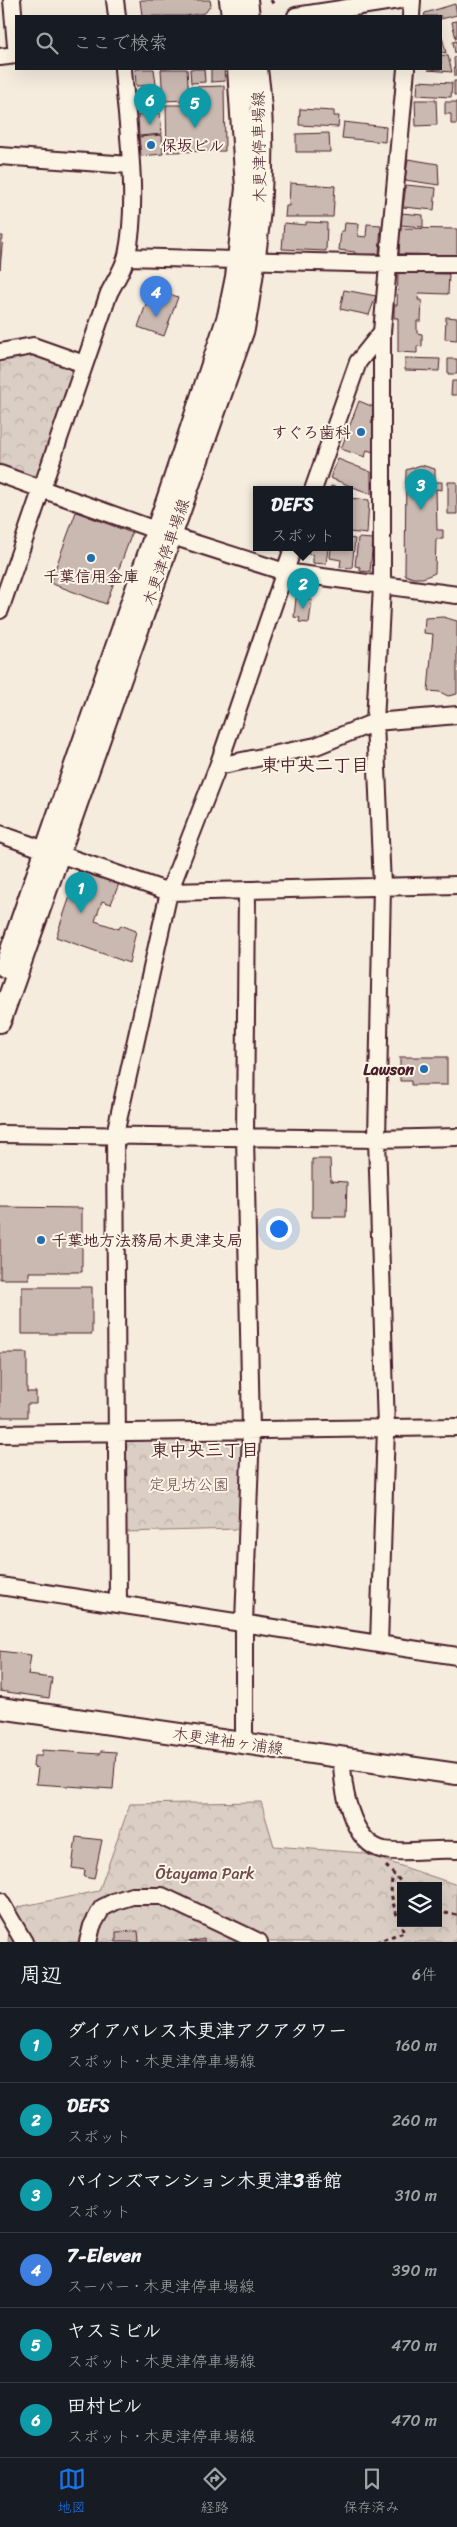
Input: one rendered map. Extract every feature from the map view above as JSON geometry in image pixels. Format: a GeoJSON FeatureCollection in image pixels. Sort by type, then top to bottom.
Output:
{"type":"FeatureCollection","features":[{"type":"Feature","properties":{"kind":"main road"},"geometry":{"type":"LineString","coordinates":[[230,0],[232,15]]}},
{"type":"Feature","properties":{"kind":"main road"},"geometry":{"type":"LineString","coordinates":[[247,0],[250,15]]}},
{"type":"Feature","properties":{"kind":"main road","name":"木更津停車場線"},"geometry":{"type":"LineString","coordinates":[[238,70],[246,188],[246,260]]}},
{"type":"Feature","properties":{"kind":"main road","name":"木更津停車場線"},"geometry":{"type":"LineString","coordinates":[[0,1022],[52,852],[164,533],[246,260],[263,186],[257,70]]}},
{"type":"Feature","properties":{"kind":"main road","name":"木更津停車場線"},"geometry":{"type":"LineString","coordinates":[[0,981],[52,852]]}},
{"type":"Feature","properties":{"kind":"main road","name":"木更津袖ヶ浦線"},"geometry":{"type":"LineString","coordinates":[[0,1708],[457,1774]]}},
{"type":"Feature","properties":{"kind":"street"},"geometry":{"type":"LineString","coordinates":[[12,0],[15,34]]}},
{"type":"Feature","properties":{"kind":"street"},"geometry":{"type":"LineString","coordinates":[[115,0],[117,15]]}},
{"type":"Feature","properties":{"kind":"street"},"geometry":{"type":"LineString","coordinates":[[300,15],[345,4],[399,0]]}},
{"type":"Feature","properties":{"kind":"street"},"geometry":{"type":"LineString","coordinates":[[411,15],[412,0]]}},
{"type":"Feature","properties":{"kind":"street"},"geometry":{"type":"LineString","coordinates":[[0,57],[15,55]]}},
{"type":"Feature","properties":{"kind":"street"},"geometry":{"type":"LineString","coordinates":[[0,610],[109,293],[127,256],[131,215],[130,166],[123,70]]}},
{"type":"Feature","properties":{"kind":"street"},"geometry":{"type":"LineString","coordinates":[[378,1644],[386,1428],[377,1139],[382,886],[375,722],[382,586],[382,332],[406,70]]}},
{"type":"Feature","properties":{"kind":"street"},"geometry":{"type":"LineString","coordinates":[[0,156],[130,166]]}},
{"type":"Feature","properties":{"kind":"street"},"geometry":{"type":"LineString","coordinates":[[127,256],[387,264],[457,264]]}},
{"type":"Feature","properties":{"kind":"street"},"geometry":{"type":"LineString","coordinates":[[314,486],[358,362],[382,332]]}},
{"type":"Feature","properties":{"kind":"street"},"geometry":{"type":"LineString","coordinates":[[0,352],[33,346],[84,364]]}},
{"type":"Feature","properties":{"kind":"street"},"geometry":{"type":"LineString","coordinates":[[0,474],[164,533],[285,572],[382,586],[457,594]]}},
{"type":"Feature","properties":{"kind":"street"},"geometry":{"type":"LineString","coordinates":[[118,1604],[115,1134],[169,892],[218,766],[292,551]]}},
{"type":"Feature","properties":{"kind":"street"},"geometry":{"type":"LineString","coordinates":[[218,766],[316,746],[375,722],[457,715]]}},
{"type":"Feature","properties":{"kind":"street"},"geometry":{"type":"LineString","coordinates":[[0,834],[169,892],[457,885]]}},
{"type":"Feature","properties":{"kind":"street"},"geometry":{"type":"LineString","coordinates":[[244,1744],[244,1623],[251,1430],[245,1136],[247,890]]}},
{"type":"Feature","properties":{"kind":"street"},"geometry":{"type":"LineString","coordinates":[[0,1134],[115,1134],[377,1139],[457,1137]]}},
{"type":"Feature","properties":{"kind":"street"},"geometry":{"type":"LineString","coordinates":[[0,1434],[457,1427]]}},
{"type":"Feature","properties":{"kind":"street"},"geometry":{"type":"LineString","coordinates":[[0,1586],[457,1656]]}},
{"type":"Feature","properties":{"kind":"street"},"geometry":{"type":"LineString","coordinates":[[342,1757],[342,1774],[350,1810],[359,1833],[369,1844],[383,1850],[457,1850]]}},
{"type":"Feature","properties":{"kind":"street"},"geometry":{"type":"LineString","coordinates":[[88,1942],[92,1926],[102,1908],[132,1896],[162,1896],[259,1942]]}},
{"type":"Feature","properties":{"kind":"street"},"geometry":{"type":"LineString","coordinates":[[0,1901],[24,1942]]}},
{"type":"Feature","properties":{"kind":"path"},"geometry":{"type":"LineString","coordinates":[[271,0],[275,7]]}},
{"type":"Feature","properties":{"kind":"path"},"geometry":{"type":"LineString","coordinates":[[376,1942],[404,1932],[393,1907],[392,1880],[394,1874]]}},
{"type":"Feature","properties":{"kind":"path"},"geometry":{"type":"LineString","coordinates":[[442,1910],[457,1915]]}},
{"type":"Feature","properties":{"kind":"green space"},"geometry":{"type":"Polygon","coordinates":[[[33,354],[75,371],[35,480],[0,468],[0,360],[33,354]]]}},
{"type":"Feature","properties":{"kind":"green space","name":"定見坊公園"},"geometry":{"type":"Polygon","coordinates":[[[242,1436],[239,1529],[124,1532],[120,1438],[242,1436]]]}},
{"type":"Feature","properties":{"kind":"green space","name":"Ōtayama Park"},"geometry":{"type":"Polygon","coordinates":[[[261,1802],[274,1846],[363,1853],[457,1885],[457,1942],[8,1942],[9,1930],[18,1907],[99,1891],[130,1804],[261,1802]]]}},
{"type":"Feature","properties":{"kind":"building"},"geometry":{"type":"Polygon","coordinates":[[[140,0],[210,0],[211,5],[205,13],[192,15],[142,15],[140,0]]]}},
{"type":"Feature","properties":{"kind":"building"},"geometry":{"type":"Polygon","coordinates":[[[455,4],[457,15],[442,19],[442,15],[424,15],[425,13],[455,4]]]}},
{"type":"Feature","properties":{"kind":"building"},"geometry":{"type":"Polygon","coordinates":[[[457,21],[457,38],[456,39],[452,22],[457,21]]]}},
{"type":"Feature","properties":{"kind":"building"},"geometry":{"type":"Polygon","coordinates":[[[442,36],[446,53],[442,52],[442,36]]]}},
{"type":"Feature","properties":{"kind":"building"},"geometry":{"type":"Polygon","coordinates":[[[457,41],[457,52],[455,53],[453,42],[457,41]]]}},
{"type":"Feature","properties":{"kind":"building"},"geometry":{"type":"Polygon","coordinates":[[[442,55],[448,56],[452,72],[428,70],[442,70],[442,55]]]}},
{"type":"Feature","properties":{"kind":"building"},"geometry":{"type":"Polygon","coordinates":[[[457,57],[457,76],[455,76],[454,58],[457,57]]]}},
{"type":"Feature","properties":{"kind":"building"},"geometry":{"type":"Polygon","coordinates":[[[135,70],[154,70],[156,85],[136,86],[135,70]]]}},
{"type":"Feature","properties":{"kind":"building"},"geometry":{"type":"Polygon","coordinates":[[[161,70],[187,70],[189,100],[163,101],[161,70]]]}},
{"type":"Feature","properties":{"kind":"building"},"geometry":{"type":"Polygon","coordinates":[[[190,70],[204,70],[205,82],[191,83],[190,70]]]}},
{"type":"Feature","properties":{"kind":"building"},"geometry":{"type":"Polygon","coordinates":[[[211,70],[224,70],[225,81],[211,82],[211,70]]]}},
{"type":"Feature","properties":{"kind":"building"},"geometry":{"type":"Polygon","coordinates":[[[418,81],[452,83],[451,97],[417,95],[418,81]]]}},
{"type":"Feature","properties":{"kind":"building"},"geometry":{"type":"Polygon","coordinates":[[[454,81],[457,81],[457,95],[454,95],[454,81]]]}},
{"type":"Feature","properties":{"kind":"building"},"geometry":{"type":"Polygon","coordinates":[[[224,86],[225,151],[167,152],[166,105],[192,105],[192,87],[224,86]]]}},
{"type":"Feature","properties":{"kind":"building"},"geometry":{"type":"Polygon","coordinates":[[[157,93],[159,109],[139,111],[138,95],[157,93]]]}},
{"type":"Feature","properties":{"kind":"building"},"geometry":{"type":"Polygon","coordinates":[[[415,100],[436,100],[437,125],[416,126],[415,100]]]}},
{"type":"Feature","properties":{"kind":"building"},"geometry":{"type":"Polygon","coordinates":[[[445,102],[457,102],[457,124],[451,124],[451,114],[445,114],[445,102]]]}},
{"type":"Feature","properties":{"kind":"building"},"geometry":{"type":"Polygon","coordinates":[[[300,109],[334,111],[334,116],[339,116],[338,127],[299,125],[300,109]]]}},
{"type":"Feature","properties":{"kind":"building"},"geometry":{"type":"Polygon","coordinates":[[[160,113],[162,134],[139,136],[138,115],[160,113]]]}},
{"type":"Feature","properties":{"kind":"building"},"geometry":{"type":"Polygon","coordinates":[[[344,122],[386,127],[385,142],[342,138],[344,122]]]}},
{"type":"Feature","properties":{"kind":"building"},"geometry":{"type":"Polygon","coordinates":[[[329,133],[330,152],[296,152],[296,134],[329,133]]]}},
{"type":"Feature","properties":{"kind":"building","name":"保坂ビル"},"geometry":{"type":"Polygon","coordinates":[[[162,135],[163,154],[141,156],[139,137],[162,135]]]}},
{"type":"Feature","properties":{"kind":"building"},"geometry":{"type":"Polygon","coordinates":[[[408,159],[438,164],[439,185],[405,180],[408,159]]]}},
{"type":"Feature","properties":{"kind":"building"},"geometry":{"type":"Polygon","coordinates":[[[290,183],[335,186],[333,217],[285,217],[286,206],[289,206],[290,183]]]}},
{"type":"Feature","properties":{"kind":"building"},"geometry":{"type":"Polygon","coordinates":[[[406,185],[436,188],[434,210],[403,207],[406,185]]]}},
{"type":"Feature","properties":{"kind":"building"},"geometry":{"type":"Polygon","coordinates":[[[401,213],[423,215],[423,227],[400,225],[401,213]]]}},
{"type":"Feature","properties":{"kind":"building"},"geometry":{"type":"Polygon","coordinates":[[[306,222],[327,223],[326,251],[282,249],[284,223],[306,225],[306,222]]]}},
{"type":"Feature","properties":{"kind":"building"},"geometry":{"type":"Polygon","coordinates":[[[345,223],[359,224],[358,236],[366,237],[367,224],[381,225],[379,254],[354,255],[355,252],[339,250],[341,231],[344,231],[345,223]]]}},
{"type":"Feature","properties":{"kind":"building"},"geometry":{"type":"Polygon","coordinates":[[[399,228],[457,229],[457,255],[399,254],[399,228]]]}},
{"type":"Feature","properties":{"kind":"building"},"geometry":{"type":"Polygon","coordinates":[[[0,236],[3,236],[0,269],[0,236]]]}},
{"type":"Feature","properties":{"kind":"building"},"geometry":{"type":"Polygon","coordinates":[[[398,273],[449,274],[448,294],[419,293],[418,300],[422,300],[421,321],[417,321],[417,333],[422,334],[422,347],[417,346],[417,353],[398,352],[398,318],[394,318],[394,305],[397,305],[398,273]]]}},
{"type":"Feature","properties":{"kind":"building"},"geometry":{"type":"Polygon","coordinates":[[[344,290],[376,296],[369,315],[340,309],[344,290]]]}},
{"type":"Feature","properties":{"kind":"building"},"geometry":{"type":"Polygon","coordinates":[[[161,291],[178,297],[164,336],[138,327],[146,304],[155,307],[161,291]]]}},
{"type":"Feature","properties":{"kind":"building"},"geometry":{"type":"Polygon","coordinates":[[[446,317],[457,318],[457,340],[445,339],[446,317]]]}},
{"type":"Feature","properties":{"kind":"building"},"geometry":{"type":"Polygon","coordinates":[[[405,358],[440,359],[439,371],[405,370],[405,358]]]}},
{"type":"Feature","properties":{"kind":"building"},"geometry":{"type":"Polygon","coordinates":[[[448,359],[457,359],[457,374],[448,374],[448,359]]]}},
{"type":"Feature","properties":{"kind":"building"},"geometry":{"type":"Polygon","coordinates":[[[452,381],[457,381],[457,395],[451,395],[452,381]]]}},
{"type":"Feature","properties":{"kind":"building","name":"すぐろ歯科"},"geometry":{"type":"Polygon","coordinates":[[[359,401],[376,408],[371,423],[378,426],[373,439],[377,441],[373,452],[367,450],[365,457],[341,449],[359,401]]]}},
{"type":"Feature","properties":{"kind":"building"},"geometry":{"type":"Polygon","coordinates":[[[338,459],[371,472],[371,494],[353,486],[330,478],[338,459]]]}},
{"type":"Feature","properties":{"kind":"building"},"geometry":{"type":"Polygon","coordinates":[[[421,465],[435,469],[435,482],[442,482],[442,490],[436,489],[437,530],[443,530],[443,539],[436,539],[435,573],[423,578],[413,578],[405,575],[406,470],[421,465]]]}},
{"type":"Feature","properties":{"kind":"building"},"geometry":{"type":"Polygon","coordinates":[[[448,482],[457,482],[457,514],[448,514],[448,482]]]}},
{"type":"Feature","properties":{"kind":"building"},"geometry":{"type":"Polygon","coordinates":[[[353,498],[369,500],[367,534],[353,532],[353,498]]]}},
{"type":"Feature","properties":{"kind":"building","name":"千葉信用金庫"},"geometry":{"type":"Polygon","coordinates":[[[76,512],[132,533],[106,604],[50,583],[76,512]]]}},
{"type":"Feature","properties":{"kind":"building"},"geometry":{"type":"Polygon","coordinates":[[[358,538],[373,539],[370,572],[360,571],[360,567],[355,566],[358,538]]]}},
{"type":"Feature","properties":{"kind":"building"},"geometry":{"type":"Polygon","coordinates":[[[353,539],[355,539],[352,568],[340,567],[341,560],[330,558],[331,551],[353,551],[353,539]]]}},
{"type":"Feature","properties":{"kind":"building"},"geometry":{"type":"Polygon","coordinates":[[[308,551],[328,551],[326,564],[313,563],[313,555],[308,554],[308,551]]]}},
{"type":"Feature","properties":{"kind":"building"},"geometry":{"type":"Polygon","coordinates":[[[296,598],[312,600],[309,623],[299,622],[300,618],[294,617],[296,598]]]}},
{"type":"Feature","properties":{"kind":"building"},"geometry":{"type":"Polygon","coordinates":[[[443,617],[457,621],[457,694],[448,696],[440,692],[428,691],[433,634],[424,633],[425,618],[443,617]]]}},
{"type":"Feature","properties":{"kind":"building"},"geometry":{"type":"Polygon","coordinates":[[[80,867],[120,881],[111,904],[102,901],[95,921],[119,929],[121,925],[136,931],[129,963],[56,937],[80,867]]]}},
{"type":"Feature","properties":{"kind":"building","name":"Lawson"},"geometry":{"type":"Polygon","coordinates":[[[400,1057],[447,1057],[447,1085],[411,1085],[411,1081],[400,1081],[400,1057]]]}},
{"type":"Feature","properties":{"kind":"building"},"geometry":{"type":"Polygon","coordinates":[[[312,1159],[330,1159],[331,1181],[347,1182],[346,1217],[312,1217],[312,1159]]]}},
{"type":"Feature","properties":{"kind":"building","name":"千葉地方法務局木更津支局"},"geometry":{"type":"Polygon","coordinates":[[[0,1207],[82,1208],[82,1272],[29,1272],[29,1279],[0,1279],[0,1207]]]}},
{"type":"Feature","properties":{"kind":"building"},"geometry":{"type":"Polygon","coordinates":[[[22,1287],[92,1287],[92,1334],[22,1334],[22,1287]]]}},
{"type":"Feature","properties":{"kind":"building"},"geometry":{"type":"Polygon","coordinates":[[[0,1353],[27,1353],[27,1392],[36,1392],[36,1404],[27,1404],[27,1417],[0,1417],[0,1353]]]}},
{"type":"Feature","properties":{"kind":"building"},"geometry":{"type":"Polygon","coordinates":[[[0,1651],[31,1655],[28,1675],[52,1678],[49,1698],[0,1691],[0,1651]]]}},
{"type":"Feature","properties":{"kind":"building"},"geometry":{"type":"Polygon","coordinates":[[[42,1750],[100,1754],[101,1751],[116,1752],[113,1789],[36,1784],[38,1768],[33,1767],[34,1756],[42,1756],[42,1750]]]}},
{"type":"Feature","properties":{"kind":"building"},"geometry":{"type":"Polygon","coordinates":[[[76,1837],[102,1840],[94,1879],[84,1877],[85,1870],[72,1868],[76,1837]]]}},
{"type":"Feature","properties":{"kind":"building"},"geometry":{"type":"Polygon","coordinates":[[[138,1931],[139,1942],[116,1942],[116,1932],[138,1931]]]}},
{"type":"Feature","properties":{"kind":"building"},"geometry":{"type":"Polygon","coordinates":[[[204,1939],[204,1942],[189,1942],[204,1939]]]}},
{"type":"Feature","properties":{"kind":"place","name":"田村ビル"},"geometry":{"type":"Point","coordinates":[150,125]}},
{"type":"Feature","properties":{"kind":"place","name":"ヤスミビル"},"geometry":{"type":"Point","coordinates":[195,128]}},
{"type":"Feature","properties":{"kind":"place","name":"保坂ビル"},"geometry":{"type":"Point","coordinates":[151,145]}},
{"type":"Feature","properties":{"kind":"place","name":"7-Eleven"},"geometry":{"type":"Point","coordinates":[156,317]}},
{"type":"Feature","properties":{"kind":"place","name":"すぐろ歯科"},"geometry":{"type":"Point","coordinates":[361,432]}},
{"type":"Feature","properties":{"kind":"place","name":"パインズマンション木更津3番館"},"geometry":{"type":"Point","coordinates":[421,510]}},
{"type":"Feature","properties":{"kind":"place","name":"千葉信用金庫"},"geometry":{"type":"Point","coordinates":[91,558]}},
{"type":"Feature","properties":{"kind":"place","name":"DEFS"},"geometry":{"type":"Point","coordinates":[303,609]}},
{"type":"Feature","properties":{"kind":"place","name":"ダイアパレス木更津アクアタワー"},"geometry":{"type":"Point","coordinates":[81,913]}},
{"type":"Feature","properties":{"kind":"place","name":"Lawson"},"geometry":{"type":"Point","coordinates":[424,1069]}},
{"type":"Feature","properties":{"kind":"place","name":"千葉地方法務局木更津支局"},"geometry":{"type":"Point","coordinates":[41,1240]}},
{"type":"Feature","properties":{"kind":"district","name":"東中央二丁目"},"geometry":{"type":"Point","coordinates":[315,765]}},
{"type":"Feature","properties":{"kind":"district","name":"東中央三丁目"},"geometry":{"type":"Point","coordinates":[205,1450]}}]}
